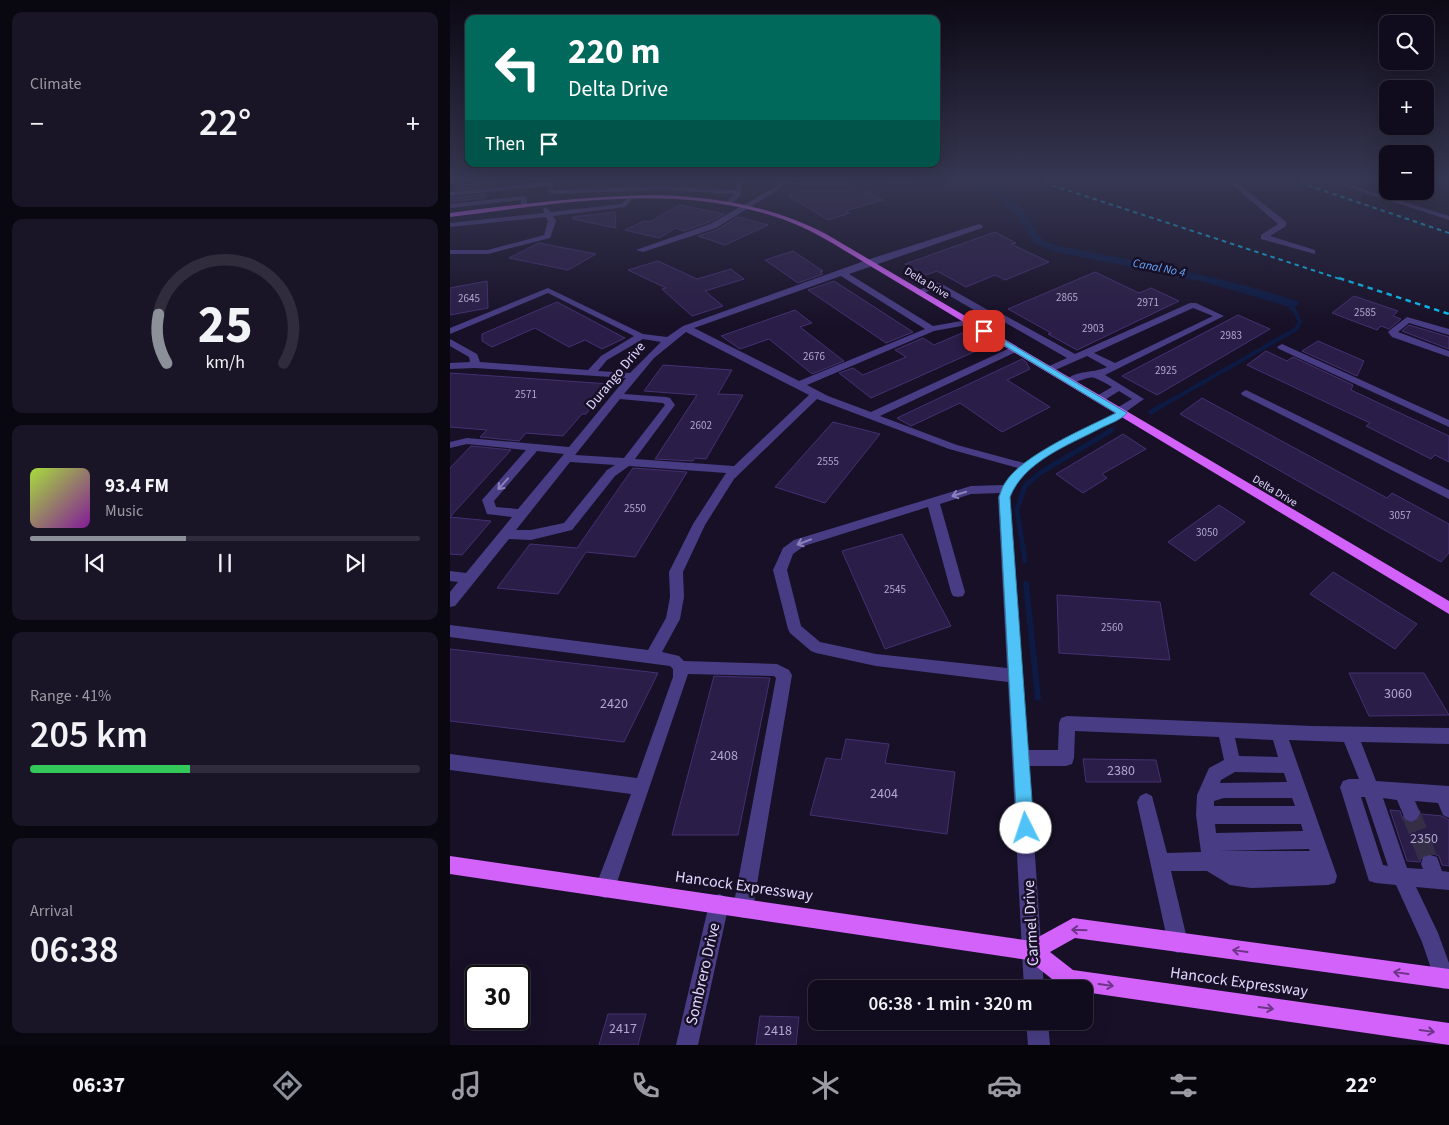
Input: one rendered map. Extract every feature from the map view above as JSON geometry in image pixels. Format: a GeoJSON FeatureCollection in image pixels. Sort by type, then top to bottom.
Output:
{"type":"FeatureCollection","features":[{"type":"Feature","properties":{"kind":"main road","name":"Delta Drive"},"geometry":{"type":"LineString","coordinates":[[811,229],[1015,348],[1449,608]]}},
{"type":"Feature","properties":{"kind":"main road","name":"Hancock Expressway"},"geometry":{"type":"LineString","coordinates":[[450,865],[1032,951],[1069,980],[1449,1034]]}},
{"type":"Feature","properties":{"kind":"main road"},"geometry":{"type":"LineString","coordinates":[[1032,951],[1073,928],[1447,979]]}},
{"type":"Feature","properties":{"kind":"street"},"geometry":{"type":"LineString","coordinates":[[450,252],[488,252],[547,236],[549,229]]}},
{"type":"Feature","properties":{"kind":"street"},"geometry":{"type":"LineString","coordinates":[[640,250],[705,229]]}},
{"type":"Feature","properties":{"kind":"street","name":"Durango Drive"},"geometry":{"type":"LineString","coordinates":[[450,602],[507,534],[616,396],[656,349],[667,340],[686,328],[971,229]]}},
{"type":"Feature","properties":{"kind":"street"},"geometry":{"type":"LineString","coordinates":[[1276,229],[1264,237],[1312,252]]}},
{"type":"Feature","properties":{"kind":"street"},"geometry":{"type":"LineString","coordinates":[[842,273],[932,329]]}},
{"type":"Feature","properties":{"kind":"street"},"geometry":{"type":"LineString","coordinates":[[919,292],[937,285],[988,314]]}},
{"type":"Feature","properties":{"kind":"street"},"geometry":{"type":"LineString","coordinates":[[450,331],[548,290],[641,336],[667,340]]}},
{"type":"Feature","properties":{"kind":"street"},"geometry":{"type":"LineString","coordinates":[[945,307],[964,300]]}},
{"type":"Feature","properties":{"kind":"street"},"geometry":{"type":"LineString","coordinates":[[1050,370],[1193,305],[1220,316],[1098,375]]}},
{"type":"Feature","properties":{"kind":"street"},"geometry":{"type":"LineString","coordinates":[[799,385],[932,329],[970,322],[992,312],[1074,358]]}},
{"type":"Feature","properties":{"kind":"street"},"geometry":{"type":"LineString","coordinates":[[1449,332],[1413,320],[1407,320],[1393,332],[1395,335],[1449,354]]}},
{"type":"Feature","properties":{"kind":"street"},"geometry":{"type":"LineString","coordinates":[[686,328],[816,394],[953,447],[1026,467]]}},
{"type":"Feature","properties":{"kind":"street"},"geometry":{"type":"LineString","coordinates":[[590,372],[604,358],[641,336]]}},
{"type":"Feature","properties":{"kind":"street"},"geometry":{"type":"LineString","coordinates":[[450,342],[474,356],[475,365]]}},
{"type":"Feature","properties":{"kind":"street"},"geometry":{"type":"LineString","coordinates":[[1282,347],[1449,424]]}},
{"type":"Feature","properties":{"kind":"street"},"geometry":{"type":"LineString","coordinates":[[871,416],[1015,348]]}},
{"type":"Feature","properties":{"kind":"street"},"geometry":{"type":"LineString","coordinates":[[1088,352],[1115,368]]}},
{"type":"Feature","properties":{"kind":"street"},"geometry":{"type":"LineString","coordinates":[[450,366],[475,365],[633,376]]}},
{"type":"Feature","properties":{"kind":"street"},"geometry":{"type":"LineString","coordinates":[[1070,381],[1085,374],[1098,375],[1119,387],[1099,399]]}},
{"type":"Feature","properties":{"kind":"street","name":"Carmel Drive"},"geometry":{"type":"LineString","coordinates":[[1034,980],[1004,497],[1010,483],[1026,467],[1121,412],[1139,399],[1119,387]]}},
{"type":"Feature","properties":{"kind":"street"},"geometry":{"type":"LineString","coordinates":[[1246,393],[1449,495]]}},
{"type":"Feature","properties":{"kind":"street"},"geometry":{"type":"LineString","coordinates":[[652,656],[673,618],[677,596],[676,572],[699,524],[730,476],[816,394]]}},
{"type":"Feature","properties":{"kind":"street"},"geometry":{"type":"LineString","coordinates":[[507,534],[531,535],[568,527],[611,473],[627,462],[670,405],[666,400],[616,396]]}},
{"type":"Feature","properties":{"kind":"street"},"geometry":{"type":"LineString","coordinates":[[450,445],[467,441],[535,447],[627,462],[736,470]]}},
{"type":"Feature","properties":{"kind":"street"},"geometry":{"type":"LineString","coordinates":[[522,514],[491,511],[488,500],[535,447]]}},
{"type":"Feature","properties":{"kind":"street"},"geometry":{"type":"LineString","coordinates":[[1008,489],[971,490],[799,543],[788,551],[780,570],[795,629],[816,647],[876,660],[1014,676]]}},
{"type":"Feature","properties":{"kind":"street"},"geometry":{"type":"LineString","coordinates":[[933,502],[958,592]]}},
{"type":"Feature","properties":{"kind":"street"},"geometry":{"type":"LineString","coordinates":[[450,576],[469,578]]}},
{"type":"Feature","properties":{"kind":"street"},"geometry":{"type":"LineString","coordinates":[[450,632],[652,656],[674,660],[680,667],[681,677],[605,888]]}},
{"type":"Feature","properties":{"kind":"street"},"geometry":{"type":"LineString","coordinates":[[680,667],[777,670],[784,674],[744,908]]}},
{"type":"Feature","properties":{"kind":"street"},"geometry":{"type":"LineString","coordinates":[[1020,758],[1066,758],[1067,724],[1449,736]]}},
{"type":"Feature","properties":{"kind":"street"},"geometry":{"type":"LineString","coordinates":[[1225,730],[1233,764]]}},
{"type":"Feature","properties":{"kind":"street"},"geometry":{"type":"LineString","coordinates":[[1160,862],[1322,860],[1278,732]]}},
{"type":"Feature","properties":{"kind":"street"},"geometry":{"type":"LineString","coordinates":[[1348,734],[1371,789],[1401,876],[1447,979]]}},
{"type":"Feature","properties":{"kind":"street"},"geometry":{"type":"LineString","coordinates":[[450,762],[642,787]]}},
{"type":"Feature","properties":{"kind":"street"},"geometry":{"type":"LineString","coordinates":[[1211,862],[1205,815],[1206,795],[1215,774],[1233,764],[1290,765]]}},
{"type":"Feature","properties":{"kind":"street"},"geometry":{"type":"LineString","coordinates":[[1371,789],[1403,791],[1447,800]]}},
{"type":"Feature","properties":{"kind":"street"},"geometry":{"type":"LineString","coordinates":[[1206,795],[1224,790],[1298,790]]}},
{"type":"Feature","properties":{"kind":"street"},"geometry":{"type":"LineString","coordinates":[[1403,791],[1411,813]]}},
{"type":"Feature","properties":{"kind":"street"},"geometry":{"type":"LineString","coordinates":[[1146,802],[1178,943]]}},
{"type":"Feature","properties":{"kind":"street"},"geometry":{"type":"LineString","coordinates":[[1205,815],[1307,815]]}},
{"type":"Feature","properties":{"kind":"street"},"geometry":{"type":"LineString","coordinates":[[1208,842],[1315,840]]}},
{"type":"Feature","properties":{"kind":"street"},"geometry":{"type":"LineString","coordinates":[[1401,876],[1438,875]]}},
{"type":"Feature","properties":{"kind":"street","name":"Sombrero Drive"},"geometry":{"type":"LineString","coordinates":[[688,1045],[719,904]]}},
{"type":"Feature","properties":{"kind":"street"},"geometry":{"type":"LineString","coordinates":[[1037,1030],[1038,1045]]}},
{"type":"Feature","properties":{"kind":"building"},"geometry":{"type":"Polygon","coordinates":[[[628,229],[675,229],[659,238],[625,230],[628,229]]]}},
{"type":"Feature","properties":{"kind":"building"},"geometry":{"type":"Polygon","coordinates":[[[760,229],[725,245],[698,236],[717,230],[760,229]]]}},
{"type":"Feature","properties":{"kind":"building"},"geometry":{"type":"Polygon","coordinates":[[[995,232],[1016,243],[1011,244],[1049,262],[1005,280],[995,275],[966,287],[937,271],[926,275],[905,264],[995,232]]]}},
{"type":"Feature","properties":{"kind":"building"},"geometry":{"type":"Polygon","coordinates":[[[539,243],[596,254],[568,270],[509,258],[539,243]]]}},
{"type":"Feature","properties":{"kind":"building"},"geometry":{"type":"Polygon","coordinates":[[[793,251],[823,271],[820,272],[823,274],[798,283],[765,260],[793,251]]]}},
{"type":"Feature","properties":{"kind":"building"},"geometry":{"type":"Polygon","coordinates":[[[658,261],[697,279],[731,269],[744,279],[705,291],[723,306],[692,316],[662,289],[666,288],[628,270],[658,261]]]}},
{"type":"Feature","properties":{"kind":"building"},"geometry":{"type":"Polygon","coordinates":[[[1095,272],[1139,293],[1151,288],[1179,301],[1077,350],[1008,309],[1095,272]]]}},
{"type":"Feature","properties":{"kind":"building"},"geometry":{"type":"Polygon","coordinates":[[[487,281],[488,308],[450,315],[450,288],[487,281]]]}},
{"type":"Feature","properties":{"kind":"building"},"geometry":{"type":"Polygon","coordinates":[[[834,281],[913,332],[886,343],[808,290],[834,281]]]}},
{"type":"Feature","properties":{"kind":"building"},"geometry":{"type":"Polygon","coordinates":[[[1354,296],[1398,311],[1393,316],[1401,319],[1389,329],[1381,326],[1377,330],[1332,313],[1354,296]]]}},
{"type":"Feature","properties":{"kind":"building"},"geometry":{"type":"Polygon","coordinates":[[[557,302],[625,338],[602,349],[585,340],[569,347],[535,328],[492,347],[482,341],[482,334],[557,302]]]}},
{"type":"Feature","properties":{"kind":"building"},"geometry":{"type":"Polygon","coordinates":[[[795,310],[812,323],[800,327],[844,361],[812,374],[769,339],[740,349],[721,336],[795,310]]]}},
{"type":"Feature","properties":{"kind":"building"},"geometry":{"type":"Polygon","coordinates":[[[1238,315],[1270,329],[1157,395],[1122,376],[1238,315]]]}},
{"type":"Feature","properties":{"kind":"building"},"geometry":{"type":"Polygon","coordinates":[[[1409,325],[1449,337],[1449,349],[1402,331],[1409,325]]]}},
{"type":"Feature","properties":{"kind":"building"},"geometry":{"type":"Polygon","coordinates":[[[962,333],[985,347],[871,398],[839,373],[853,368],[863,375],[906,357],[895,350],[923,338],[934,345],[962,333]]]}},
{"type":"Feature","properties":{"kind":"building"},"geometry":{"type":"Polygon","coordinates":[[[1318,341],[1364,361],[1357,376],[1302,351],[1318,341]]]}},
{"type":"Feature","properties":{"kind":"building"},"geometry":{"type":"Polygon","coordinates":[[[1266,351],[1287,361],[1293,357],[1353,385],[1351,390],[1449,436],[1449,462],[1435,455],[1431,459],[1366,426],[1370,423],[1247,365],[1266,351]]]}},
{"type":"Feature","properties":{"kind":"building"},"geometry":{"type":"Polygon","coordinates":[[[1022,359],[1030,369],[1007,380],[1050,407],[1002,432],[960,403],[911,426],[897,418],[1022,359]]]}},
{"type":"Feature","properties":{"kind":"building"},"geometry":{"type":"Polygon","coordinates":[[[663,365],[732,370],[718,394],[743,395],[706,459],[695,458],[693,461],[655,459],[697,395],[644,391],[663,365]]]}},
{"type":"Feature","properties":{"kind":"building"},"geometry":{"type":"Polygon","coordinates":[[[450,373],[610,384],[586,414],[582,414],[563,436],[526,433],[519,441],[480,437],[487,430],[450,427],[450,373]]]}},
{"type":"Feature","properties":{"kind":"building"},"geometry":{"type":"Polygon","coordinates":[[[1202,398],[1387,498],[1392,493],[1449,524],[1449,553],[1441,562],[1180,414],[1202,398]]]}},
{"type":"Feature","properties":{"kind":"building"},"geometry":{"type":"Polygon","coordinates":[[[833,422],[880,434],[825,503],[775,487],[833,422]]]}},
{"type":"Feature","properties":{"kind":"building"},"geometry":{"type":"Polygon","coordinates":[[[1123,434],[1146,449],[1102,474],[1107,478],[1083,493],[1056,474],[1123,434]]]}},
{"type":"Feature","properties":{"kind":"building"},"geometry":{"type":"Polygon","coordinates":[[[471,446],[511,450],[450,517],[450,468],[471,446]]]}},
{"type":"Feature","properties":{"kind":"building"},"geometry":{"type":"Polygon","coordinates":[[[633,468],[687,472],[635,557],[586,552],[558,594],[497,588],[530,544],[577,548],[633,468]]]}},
{"type":"Feature","properties":{"kind":"building"},"geometry":{"type":"Polygon","coordinates":[[[1219,505],[1245,522],[1195,561],[1168,542],[1219,505]]]}},
{"type":"Feature","properties":{"kind":"building"},"geometry":{"type":"Polygon","coordinates":[[[450,517],[491,521],[462,555],[450,554],[450,517]]]}},
{"type":"Feature","properties":{"kind":"building"},"geometry":{"type":"Polygon","coordinates":[[[902,534],[951,626],[885,649],[842,551],[902,534]]]}},
{"type":"Feature","properties":{"kind":"building"},"geometry":{"type":"Polygon","coordinates":[[[1333,572],[1417,624],[1395,649],[1310,594],[1333,572]]]}},
{"type":"Feature","properties":{"kind":"building"},"geometry":{"type":"Polygon","coordinates":[[[1057,595],[1160,602],[1170,660],[1059,653],[1057,595]]]}},
{"type":"Feature","properties":{"kind":"building"},"geometry":{"type":"Polygon","coordinates":[[[450,649],[658,673],[624,742],[450,721],[450,649]]]}},
{"type":"Feature","properties":{"kind":"building"},"geometry":{"type":"Polygon","coordinates":[[[1349,673],[1424,673],[1449,715],[1369,716],[1349,673]]]}},
{"type":"Feature","properties":{"kind":"building"},"geometry":{"type":"Polygon","coordinates":[[[714,676],[770,678],[738,835],[672,835],[714,676]]]}},
{"type":"Feature","properties":{"kind":"building"},"geometry":{"type":"Polygon","coordinates":[[[846,739],[889,744],[885,763],[955,772],[947,834],[810,815],[826,758],[841,760],[846,739]]]}},
{"type":"Feature","properties":{"kind":"building"},"geometry":{"type":"Polygon","coordinates":[[[1083,759],[1156,760],[1161,782],[1086,782],[1083,759]]]}},
{"type":"Feature","properties":{"kind":"building"},"geometry":{"type":"Polygon","coordinates":[[[1390,810],[1400,811],[1403,820],[1410,824],[1418,821],[1422,814],[1442,816],[1449,820],[1449,866],[1442,865],[1439,856],[1431,853],[1422,855],[1420,862],[1407,861],[1390,810]]]}},
{"type":"Feature","properties":{"kind":"building"},"geometry":{"type":"Polygon","coordinates":[[[608,1014],[646,1014],[638,1045],[599,1045],[608,1014]]]}},
{"type":"Feature","properties":{"kind":"building"},"geometry":{"type":"Polygon","coordinates":[[[760,1016],[799,1017],[796,1045],[756,1045],[760,1016]]]}},
{"type":"Feature","properties":{"kind":"waterway","name":"Canal No 4"},"geometry":{"type":"LineString","coordinates":[[1030,229],[1038,241],[1056,249],[1205,279],[1264,294],[1293,304]]}},
{"type":"Feature","properties":{"kind":"waterway"},"geometry":{"type":"LineString","coordinates":[[1160,407],[1296,329],[1300,322],[1295,311],[1286,302]]}},
{"type":"Feature","properties":{"kind":"waterway"},"geometry":{"type":"LineString","coordinates":[[1151,412],[1163,405]]}},
{"type":"Feature","properties":{"kind":"waterway"},"geometry":{"type":"LineString","coordinates":[[1025,561],[1017,510],[1025,486],[1040,473],[1112,430]]}},
{"type":"Feature","properties":{"kind":"waterway"},"geometry":{"type":"LineString","coordinates":[[1026,584],[1038,698]]}},
{"type":"Feature","properties":{"kind":"tunnel"},"geometry":{"type":"LineString","coordinates":[[1411,813],[1430,864]]}},
{"type":"Feature","properties":{"kind":"railway"},"geometry":{"type":"LineString","coordinates":[[1186,229],[1343,280]]}},
{"type":"Feature","properties":{"kind":"railway"},"geometry":{"type":"LineString","coordinates":[[1436,229],[1449,233]]}},
{"type":"Feature","properties":{"kind":"railway"},"geometry":{"type":"LineString","coordinates":[[1339,278],[1449,314]]}},
{"type":"Feature","properties":{"kind":"route"},"geometry":{"type":"LineString","coordinates":[[984,331],[1123,413],[1049,452],[1026,467],[1010,483],[1004,497],[1004,520],[1026,828]]}}]}
